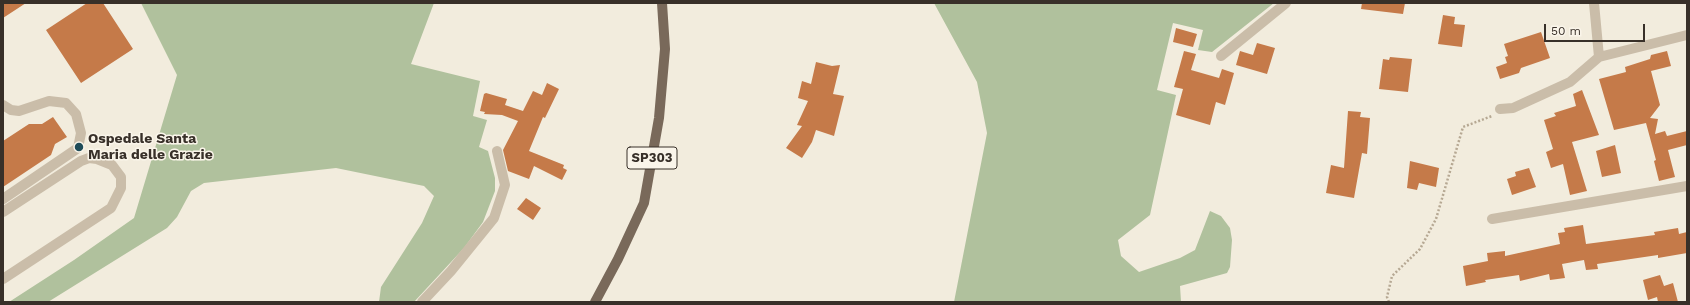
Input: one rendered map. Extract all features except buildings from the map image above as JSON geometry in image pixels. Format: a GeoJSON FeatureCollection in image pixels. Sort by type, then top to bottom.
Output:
{"type":"FeatureCollection","features":[{"type":"Feature","properties":{"kind":"main road","name":"SP303"},"geometry":{"type":"LineString","coordinates":[[595,302],[618,259],[644,203],[659,118],[665,49],[662,3]]}},
{"type":"Feature","properties":{"kind":"street"},"geometry":{"type":"LineString","coordinates":[[1221,56],[1286,3]]}},
{"type":"Feature","properties":{"kind":"street"},"geometry":{"type":"LineString","coordinates":[[1594,3],[1599,57]]}},
{"type":"Feature","properties":{"kind":"street"},"geometry":{"type":"LineString","coordinates":[[1500,109],[1518,106],[1570,82],[1599,57],[1687,35]]}},
{"type":"Feature","properties":{"kind":"street"},"geometry":{"type":"LineString","coordinates":[[3,105],[11,110],[19,111],[49,101],[66,103],[76,114],[81,133],[78,148],[3,199]]}},
{"type":"Feature","properties":{"kind":"street"},"geometry":{"type":"LineString","coordinates":[[422,302],[451,271],[494,218],[505,185],[497,151]]}},
{"type":"Feature","properties":{"kind":"street"},"geometry":{"type":"LineString","coordinates":[[3,212],[81,161],[89,158],[97,159],[112,166],[121,177],[121,188],[111,208],[3,279]]}},
{"type":"Feature","properties":{"kind":"street"},"geometry":{"type":"LineString","coordinates":[[1492,219],[1687,186]]}},
{"type":"Feature","properties":{"kind":"path"},"geometry":{"type":"LineString","coordinates":[[1389,302],[1387,297],[1392,276],[1420,249],[1436,219],[1463,127],[1491,117],[1500,109]]}},
{"type":"Feature","properties":{"kind":"green space"},"geometry":{"type":"Polygon","coordinates":[[[141,3],[434,3],[411,64],[480,81],[473,116],[487,120],[479,147],[488,151],[495,178],[495,191],[483,222],[464,248],[414,302],[379,302],[381,287],[422,223],[434,196],[424,186],[336,168],[204,183],[191,191],[177,217],[167,228],[48,302],[9,302],[74,260],[134,218],[177,75],[141,3]]]}},
{"type":"Feature","properties":{"kind":"green space"},"geometry":{"type":"Polygon","coordinates":[[[934,3],[1274,3],[1212,52],[1198,50],[1203,30],[1173,23],[1157,90],[1176,95],[1150,215],[1118,240],[1121,256],[1139,272],[1180,258],[1195,250],[1210,211],[1221,216],[1230,228],[1232,240],[1230,267],[1227,273],[1180,286],[1181,302],[954,302],[987,133],[977,82],[934,3]]]}},
{"type":"Feature","properties":{"kind":"place","name":"Ospedale Santa Maria delle Grazie"},"geometry":{"type":"Point","coordinates":[79,147]}}]}
